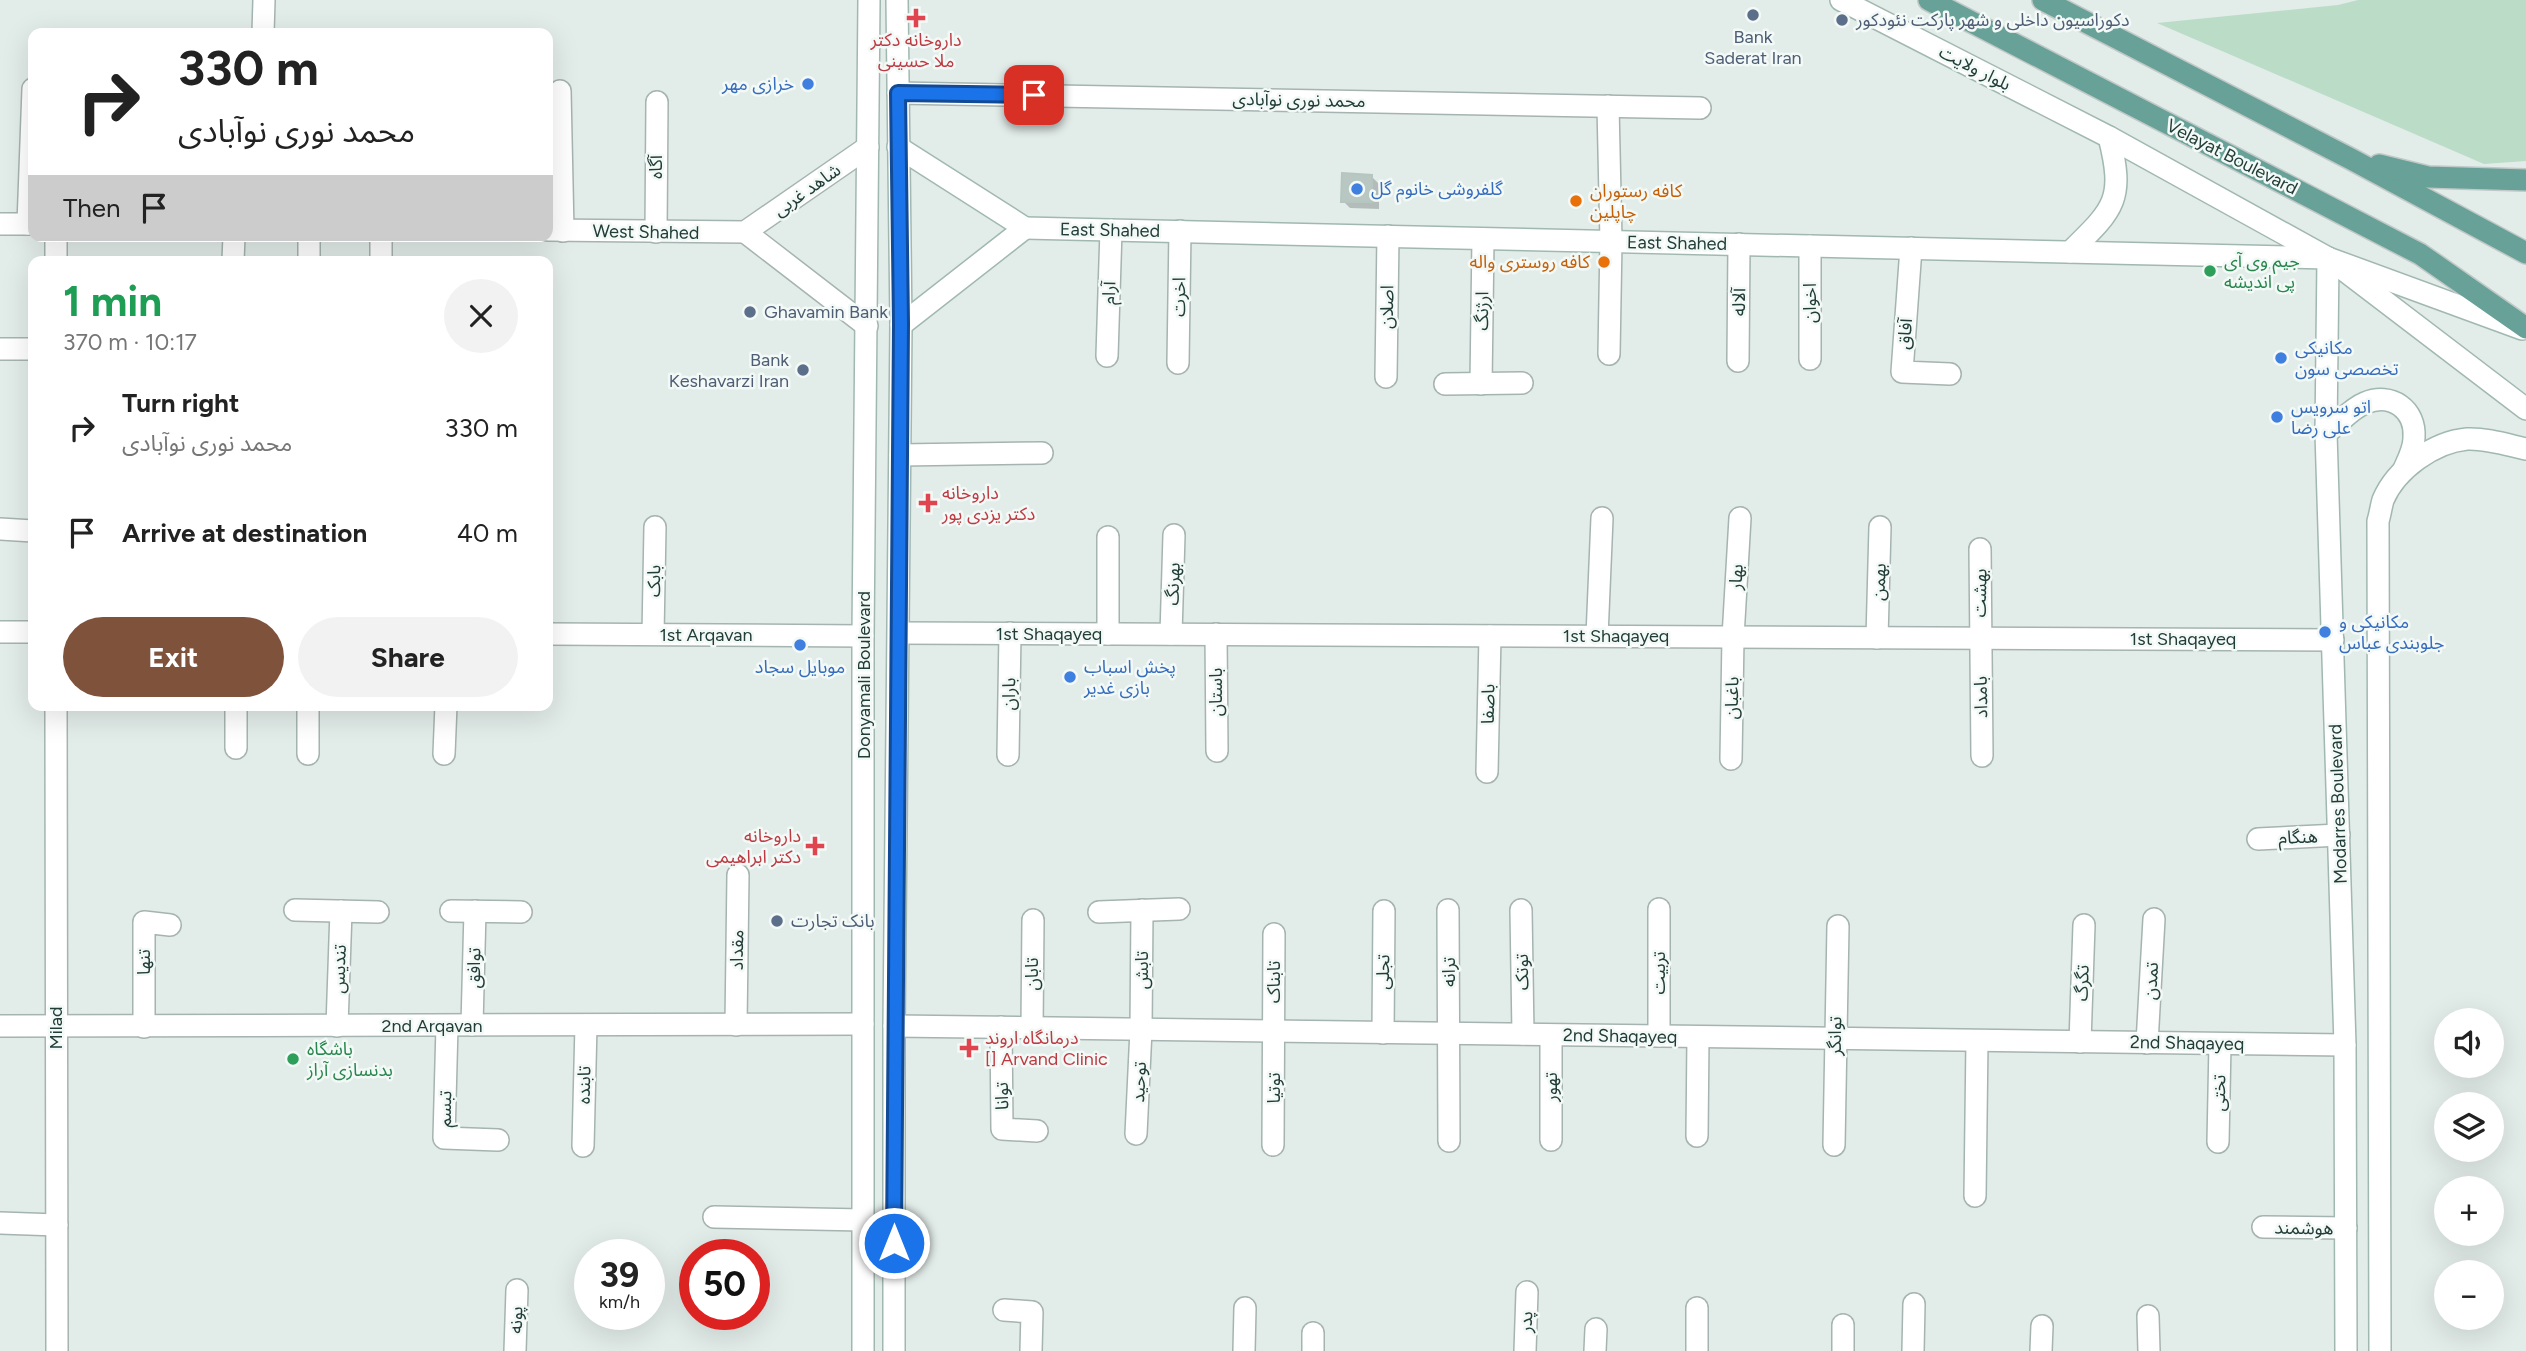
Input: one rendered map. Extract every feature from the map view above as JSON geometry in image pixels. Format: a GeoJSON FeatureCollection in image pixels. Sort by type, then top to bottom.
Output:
{"type":"FeatureCollection","features":[{"type":"Feature","properties":{"kind":"main road","name":"Velayat Boulevard"},"geometry":{"type":"LineString","coordinates":[[1929,0],[2420,254],[2526,329]]}},
{"type":"Feature","properties":{"kind":"main road"},"geometry":{"type":"LineString","coordinates":[[2043,0],[2526,253]]}},
{"type":"Feature","properties":{"kind":"main road"},"geometry":{"type":"LineString","coordinates":[[2351,159],[2428,177],[2526,180]]}},
{"type":"Feature","properties":{"kind":"street"},"geometry":{"type":"LineString","coordinates":[[263,28],[264,0]]}},
{"type":"Feature","properties":{"kind":"street","name":"Donyamali Boulevard"},"geometry":{"type":"LineString","coordinates":[[863,1351],[863,635],[869,0]]}},
{"type":"Feature","properties":{"kind":"street","name":"Donyamali Boulevard"},"geometry":{"type":"LineString","coordinates":[[894,1351],[894,1026],[901,324],[897,0]]}},
{"type":"Feature","properties":{"kind":"street","name":"بلوار ولایت"},"geometry":{"type":"LineString","coordinates":[[1842,0],[2109,137],[2328,258]]}},
{"type":"Feature","properties":{"kind":"street"},"geometry":{"type":"LineString","coordinates":[[555,231],[560,92]]}},
{"type":"Feature","properties":{"kind":"street","name":"محمد نوری نوآبادی"},"geometry":{"type":"LineString","coordinates":[[898,93],[1700,107]]}},
{"type":"Feature","properties":{"kind":"street","name":"آگاه"},"geometry":{"type":"LineString","coordinates":[[656,232],[657,102]]}},
{"type":"Feature","properties":{"kind":"street"},"geometry":{"type":"LineString","coordinates":[[1608,106],[1611,241],[1609,354]]}},
{"type":"Feature","properties":{"kind":"street"},"geometry":{"type":"LineString","coordinates":[[2070,252],[2102,221],[2114,199],[2117,168],[2109,137]]}},
{"type":"Feature","properties":{"kind":"street"},"geometry":{"type":"LineString","coordinates":[[898,146],[1025,228],[901,324]]}},
{"type":"Feature","properties":{"kind":"street","name":"شاهد غربی"},"geometry":{"type":"LineString","coordinates":[[745,232],[869,147]]}},
{"type":"Feature","properties":{"kind":"street"},"geometry":{"type":"LineString","coordinates":[[0,224],[28,224]]}},
{"type":"Feature","properties":{"kind":"street","name":"East Shahed"},"geometry":{"type":"LineString","coordinates":[[1025,228],[2328,258]]}},
{"type":"Feature","properties":{"kind":"street","name":"آرام"},"geometry":{"type":"LineString","coordinates":[[1107,356],[1111,230]]}},
{"type":"Feature","properties":{"kind":"street","name":"West Shahed"},"geometry":{"type":"LineString","coordinates":[[555,231],[745,232]]}},
{"type":"Feature","properties":{"kind":"street","name":"اخرت"},"geometry":{"type":"LineString","coordinates":[[1178,363],[1180,231]]}},
{"type":"Feature","properties":{"kind":"street"},"geometry":{"type":"LineString","coordinates":[[745,232],[867,326]]}},
{"type":"Feature","properties":{"kind":"street","name":"اصلان"},"geometry":{"type":"LineString","coordinates":[[1386,377],[1388,236]]}},
{"type":"Feature","properties":{"kind":"street","name":"ارژنگ"},"geometry":{"type":"LineString","coordinates":[[1481,384],[1483,239]]}},
{"type":"Feature","properties":{"kind":"street","name":"آلاله"},"geometry":{"type":"LineString","coordinates":[[1738,360],[1740,244]]}},
{"type":"Feature","properties":{"kind":"street","name":"اخوان"},"geometry":{"type":"LineString","coordinates":[[1810,246],[1810,359]]}},
{"type":"Feature","properties":{"kind":"street","name":"آفاق"},"geometry":{"type":"LineString","coordinates":[[1911,248],[1902,372],[1950,374]]}},
{"type":"Feature","properties":{"kind":"street"},"geometry":{"type":"LineString","coordinates":[[2328,258],[2526,329]]}},
{"type":"Feature","properties":{"kind":"street"},"geometry":{"type":"LineString","coordinates":[[2328,258],[2526,409]]}},
{"type":"Feature","properties":{"kind":"street","name":"Modarres Boulevard"},"geometry":{"type":"LineString","coordinates":[[2328,258],[2326,433],[2345,1045],[2346,1351]]}},
{"type":"Feature","properties":{"kind":"street"},"geometry":{"type":"LineString","coordinates":[[0,349],[28,349]]}},
{"type":"Feature","properties":{"kind":"street"},"geometry":{"type":"LineString","coordinates":[[1445,384],[1522,383]]}},
{"type":"Feature","properties":{"kind":"street"},"geometry":{"type":"LineString","coordinates":[[2326,433],[2362,404],[2379,398],[2397,402],[2414,421],[2414,440],[2404,469]]}},
{"type":"Feature","properties":{"kind":"street"},"geometry":{"type":"LineString","coordinates":[[2380,1351],[2377,545],[2383,501],[2392,483],[2404,469],[2447,442],[2470,439],[2526,449]]}},
{"type":"Feature","properties":{"kind":"street"},"geometry":{"type":"LineString","coordinates":[[900,455],[1042,453]]}},
{"type":"Feature","properties":{"kind":"street"},"geometry":{"type":"LineString","coordinates":[[1597,636],[1602,518]]}},
{"type":"Feature","properties":{"kind":"street","name":"بهار"},"geometry":{"type":"LineString","coordinates":[[1733,637],[1740,518]]}},
{"type":"Feature","properties":{"kind":"street","name":"بابک"},"geometry":{"type":"LineString","coordinates":[[653,634],[655,527]]}},
{"type":"Feature","properties":{"kind":"street","name":"بهمن"},"geometry":{"type":"LineString","coordinates":[[1877,638],[1881,527]]}},
{"type":"Feature","properties":{"kind":"street"},"geometry":{"type":"LineString","coordinates":[[0,529],[28,531]]}},
{"type":"Feature","properties":{"kind":"street","name":"بهرنگ"},"geometry":{"type":"LineString","coordinates":[[1171,634],[1174,535]]}},
{"type":"Feature","properties":{"kind":"street"},"geometry":{"type":"LineString","coordinates":[[1108,537],[1108,634]]}},
{"type":"Feature","properties":{"kind":"street","name":"بهشت"},"geometry":{"type":"LineString","coordinates":[[1979,638],[1980,549]]}},
{"type":"Feature","properties":{"kind":"street"},"geometry":{"type":"LineString","coordinates":[[0,632],[28,632]]}},
{"type":"Feature","properties":{"kind":"street","name":"1st Shaqayeq"},"geometry":{"type":"LineString","coordinates":[[899,633],[2333,640]]}},
{"type":"Feature","properties":{"kind":"street","name":"باران"},"geometry":{"type":"LineString","coordinates":[[1008,755],[1010,633]]}},
{"type":"Feature","properties":{"kind":"street","name":"1st Arqavan"},"geometry":{"type":"LineString","coordinates":[[553,634],[863,635]]}},
{"type":"Feature","properties":{"kind":"street","name":"باستان"},"geometry":{"type":"LineString","coordinates":[[1216,634],[1217,751]]}},
{"type":"Feature","properties":{"kind":"street","name":"باصفا"},"geometry":{"type":"LineString","coordinates":[[1487,772],[1490,636]]}},
{"type":"Feature","properties":{"kind":"street","name":"باغبان"},"geometry":{"type":"LineString","coordinates":[[1731,760],[1733,637]]}},
{"type":"Feature","properties":{"kind":"street","name":"بامداد"},"geometry":{"type":"LineString","coordinates":[[1979,638],[1982,756]]}},
{"type":"Feature","properties":{"kind":"street","name":"Milad"},"geometry":{"type":"LineString","coordinates":[[56,711],[57,1351]]}},
{"type":"Feature","properties":{"kind":"street"},"geometry":{"type":"LineString","coordinates":[[236,711],[236,748]]}},
{"type":"Feature","properties":{"kind":"street"},"geometry":{"type":"LineString","coordinates":[[308,711],[308,754]]}},
{"type":"Feature","properties":{"kind":"street"},"geometry":{"type":"LineString","coordinates":[[444,754],[446,711]]}},
{"type":"Feature","properties":{"kind":"street","name":"هنگام"},"geometry":{"type":"LineString","coordinates":[[2258,839],[2339,835]]}},
{"type":"Feature","properties":{"kind":"street","name":"مقداد"},"geometry":{"type":"LineString","coordinates":[[736,1025],[738,875]]}},
{"type":"Feature","properties":{"kind":"street"},"geometry":{"type":"LineString","coordinates":[[1099,912],[1179,909]]}},
{"type":"Feature","properties":{"kind":"street","name":"تربیت"},"geometry":{"type":"LineString","coordinates":[[1659,909],[1659,1036]]}},
{"type":"Feature","properties":{"kind":"street"},"geometry":{"type":"LineString","coordinates":[[295,910],[378,912]]}},
{"type":"Feature","properties":{"kind":"street","name":"تابش"},"geometry":{"type":"LineString","coordinates":[[1142,910],[1142,1030]]}},
{"type":"Feature","properties":{"kind":"street","name":"ترانه"},"geometry":{"type":"LineString","coordinates":[[1448,910],[1449,1141]]}},
{"type":"Feature","properties":{"kind":"street","name":"توتک"},"geometry":{"type":"LineString","coordinates":[[1521,910],[1523,1034]]}},
{"type":"Feature","properties":{"kind":"street","name":"تندیس"},"geometry":{"type":"LineString","coordinates":[[337,1026],[341,911]]}},
{"type":"Feature","properties":{"kind":"street"},"geometry":{"type":"LineString","coordinates":[[452,911],[521,912]]}},
{"type":"Feature","properties":{"kind":"street","name":"توافق"},"geometry":{"type":"LineString","coordinates":[[472,1025],[475,911]]}},
{"type":"Feature","properties":{"kind":"street","name":"تجلی"},"geometry":{"type":"LineString","coordinates":[[1382,1033],[1384,911]]}},
{"type":"Feature","properties":{"kind":"street","name":"تمدن"},"geometry":{"type":"LineString","coordinates":[[2147,1043],[2154,919]]}},
{"type":"Feature","properties":{"kind":"street","name":"تابان"},"geometry":{"type":"LineString","coordinates":[[1032,920],[1032,1028]]}},
{"type":"Feature","properties":{"kind":"street","name":"تنها"},"geometry":{"type":"LineString","coordinates":[[144,1027],[144,922],[170,925]]}},
{"type":"Feature","properties":{"kind":"street","name":"تگرگ"},"geometry":{"type":"LineString","coordinates":[[2080,1042],[2084,925]]}},
{"type":"Feature","properties":{"kind":"street","name":"توانگر"},"geometry":{"type":"LineString","coordinates":[[1834,1145],[1838,926]]}},
{"type":"Feature","properties":{"kind":"street","name":"تابناک"},"geometry":{"type":"LineString","coordinates":[[1274,1031],[1275,934]]}},
{"type":"Feature","properties":{"kind":"street","name":"2nd Arqavan"},"geometry":{"type":"LineString","coordinates":[[0,1027],[863,1024]]}},
{"type":"Feature","properties":{"kind":"street","name":"تابنده"},"geometry":{"type":"LineString","coordinates":[[583,1146],[586,1025]]}},
{"type":"Feature","properties":{"kind":"street","name":"تبسم"},"geometry":{"type":"LineString","coordinates":[[447,1026],[444,1138],[498,1140]]}},
{"type":"Feature","properties":{"kind":"street","name":"2nd Shaqayeq"},"geometry":{"type":"LineString","coordinates":[[894,1026],[2345,1045]]}},
{"type":"Feature","properties":{"kind":"street","name":"توانا"},"geometry":{"type":"LineString","coordinates":[[1001,1027],[1002,1129],[1037,1131]]}},
{"type":"Feature","properties":{"kind":"street","name":"توحید"},"geometry":{"type":"LineString","coordinates":[[1136,1133],[1142,1030]]}},
{"type":"Feature","properties":{"kind":"street","name":"توتیا"},"geometry":{"type":"LineString","coordinates":[[1273,1145],[1274,1031]]}},
{"type":"Feature","properties":{"kind":"street","name":"تهور"},"geometry":{"type":"LineString","coordinates":[[1551,1035],[1551,1140]]}},
{"type":"Feature","properties":{"kind":"street"},"geometry":{"type":"LineString","coordinates":[[1697,1136],[1698,1037]]}},
{"type":"Feature","properties":{"kind":"street"},"geometry":{"type":"LineString","coordinates":[[1975,1196],[1977,1041]]}},
{"type":"Feature","properties":{"kind":"street","name":"تختی"},"geometry":{"type":"LineString","coordinates":[[2218,1142],[2220,1044]]}},
{"type":"Feature","properties":{"kind":"street"},"geometry":{"type":"LineString","coordinates":[[714,1217],[863,1220]]}},
{"type":"Feature","properties":{"kind":"street"},"geometry":{"type":"LineString","coordinates":[[0,1223],[57,1224]]}},
{"type":"Feature","properties":{"kind":"street","name":"هوشمند"},"geometry":{"type":"LineString","coordinates":[[2263,1227],[2346,1228]]}},
{"type":"Feature","properties":{"kind":"street","name":"پونه"},"geometry":{"type":"LineString","coordinates":[[515,1351],[517,1290]]}},
{"type":"Feature","properties":{"kind":"street","name":"پدر"},"geometry":{"type":"LineString","coordinates":[[1525,1351],[1527,1293]]}},
{"type":"Feature","properties":{"kind":"street"},"geometry":{"type":"LineString","coordinates":[[1913,1351],[1914,1304]]}},
{"type":"Feature","properties":{"kind":"street"},"geometry":{"type":"LineString","coordinates":[[1244,1351],[1245,1308]]}},
{"type":"Feature","properties":{"kind":"street"},"geometry":{"type":"LineString","coordinates":[[1697,1308],[1697,1351]]}},
{"type":"Feature","properties":{"kind":"street"},"geometry":{"type":"LineString","coordinates":[[1004,1310],[1032,1312],[1031,1351]]}},
{"type":"Feature","properties":{"kind":"street"},"geometry":{"type":"LineString","coordinates":[[2148,1316],[2149,1351]]}},
{"type":"Feature","properties":{"kind":"street"},"geometry":{"type":"LineString","coordinates":[[1843,1325],[1843,1351]]}},
{"type":"Feature","properties":{"kind":"street"},"geometry":{"type":"LineString","coordinates":[[2041,1351],[2042,1326]]}},
{"type":"Feature","properties":{"kind":"street"},"geometry":{"type":"LineString","coordinates":[[1595,1351],[1596,1329]]}},
{"type":"Feature","properties":{"kind":"green space"},"geometry":{"type":"Polygon","coordinates":[[[2358,0],[2526,0],[2526,161],[2484,164],[2157,23],[2338,5],[2358,0]]]}},
{"type":"Feature","properties":{"kind":"building","name":"گلفروشی خانوم گل"},"geometry":{"type":"Polygon","coordinates":[[[1342,173],[1372,175],[1372,202],[1341,202],[1342,173]]]}},
{"type":"Feature","properties":{"kind":"place","name":"Bank Saderat Iran"},"geometry":{"type":"Point","coordinates":[1753,15]}},
{"type":"Feature","properties":{"kind":"place","name":"داروخانه دکتر ملا حسینی"},"geometry":{"type":"Point","coordinates":[916,18]}},
{"type":"Feature","properties":{"kind":"place","name":"دکوراسیون داخلی و شهر پارکت نئودکور"},"geometry":{"type":"Point","coordinates":[1842,20]}},
{"type":"Feature","properties":{"kind":"place","name":"خرازی مهر"},"geometry":{"type":"Point","coordinates":[808,84]}},
{"type":"Feature","properties":{"kind":"place","name":"گلفروشی خانوم گل"},"geometry":{"type":"Point","coordinates":[1357,189]}},
{"type":"Feature","properties":{"kind":"place","name":"کافه رستوران چاپلین"},"geometry":{"type":"Point","coordinates":[1576,201]}},
{"type":"Feature","properties":{"kind":"place","name":"کافه روستری واله"},"geometry":{"type":"Point","coordinates":[1604,262]}},
{"type":"Feature","properties":{"kind":"place","name":"جیم وی آی پی اندیشه"},"geometry":{"type":"Point","coordinates":[2210,271]}},
{"type":"Feature","properties":{"kind":"place","name":"Ghavamin Bank"},"geometry":{"type":"Point","coordinates":[750,312]}},
{"type":"Feature","properties":{"kind":"place","name":"مکانیکی تخصصی سون"},"geometry":{"type":"Point","coordinates":[2281,358]}},
{"type":"Feature","properties":{"kind":"place","name":"Bank Keshavarzi Iran"},"geometry":{"type":"Point","coordinates":[803,370]}},
{"type":"Feature","properties":{"kind":"place","name":"اتو سرویس علی رضا"},"geometry":{"type":"Point","coordinates":[2277,417]}},
{"type":"Feature","properties":{"kind":"place","name":"داروخانه دکتر یزدی پور"},"geometry":{"type":"Point","coordinates":[928,503]}},
{"type":"Feature","properties":{"kind":"place","name":"مکانیکی و جلوبندی عباس"},"geometry":{"type":"Point","coordinates":[2325,632]}},
{"type":"Feature","properties":{"kind":"place","name":"موبایل سجاد"},"geometry":{"type":"Point","coordinates":[800,645]}},
{"type":"Feature","properties":{"kind":"place","name":"پخش اسباب بازی غدیر"},"geometry":{"type":"Point","coordinates":[1070,677]}},
{"type":"Feature","properties":{"kind":"place","name":"داروخانه دکتر ابراهیمی"},"geometry":{"type":"Point","coordinates":[815,846]}},
{"type":"Feature","properties":{"kind":"place","name":"بانک تجارت"},"geometry":{"type":"Point","coordinates":[777,921]}},
{"type":"Feature","properties":{"kind":"place","name":"درمانگاه اروند [] Arvand Clinic"},"geometry":{"type":"Point","coordinates":[969,1048]}},
{"type":"Feature","properties":{"kind":"place","name":"باشگاه بدنسازی آراز"},"geometry":{"type":"Point","coordinates":[293,1059]}},
{"type":"Feature","properties":{"kind":"route"},"geometry":{"type":"LineString","coordinates":[[894,1243],[901,324],[898,93],[1034,95]]}}]}
